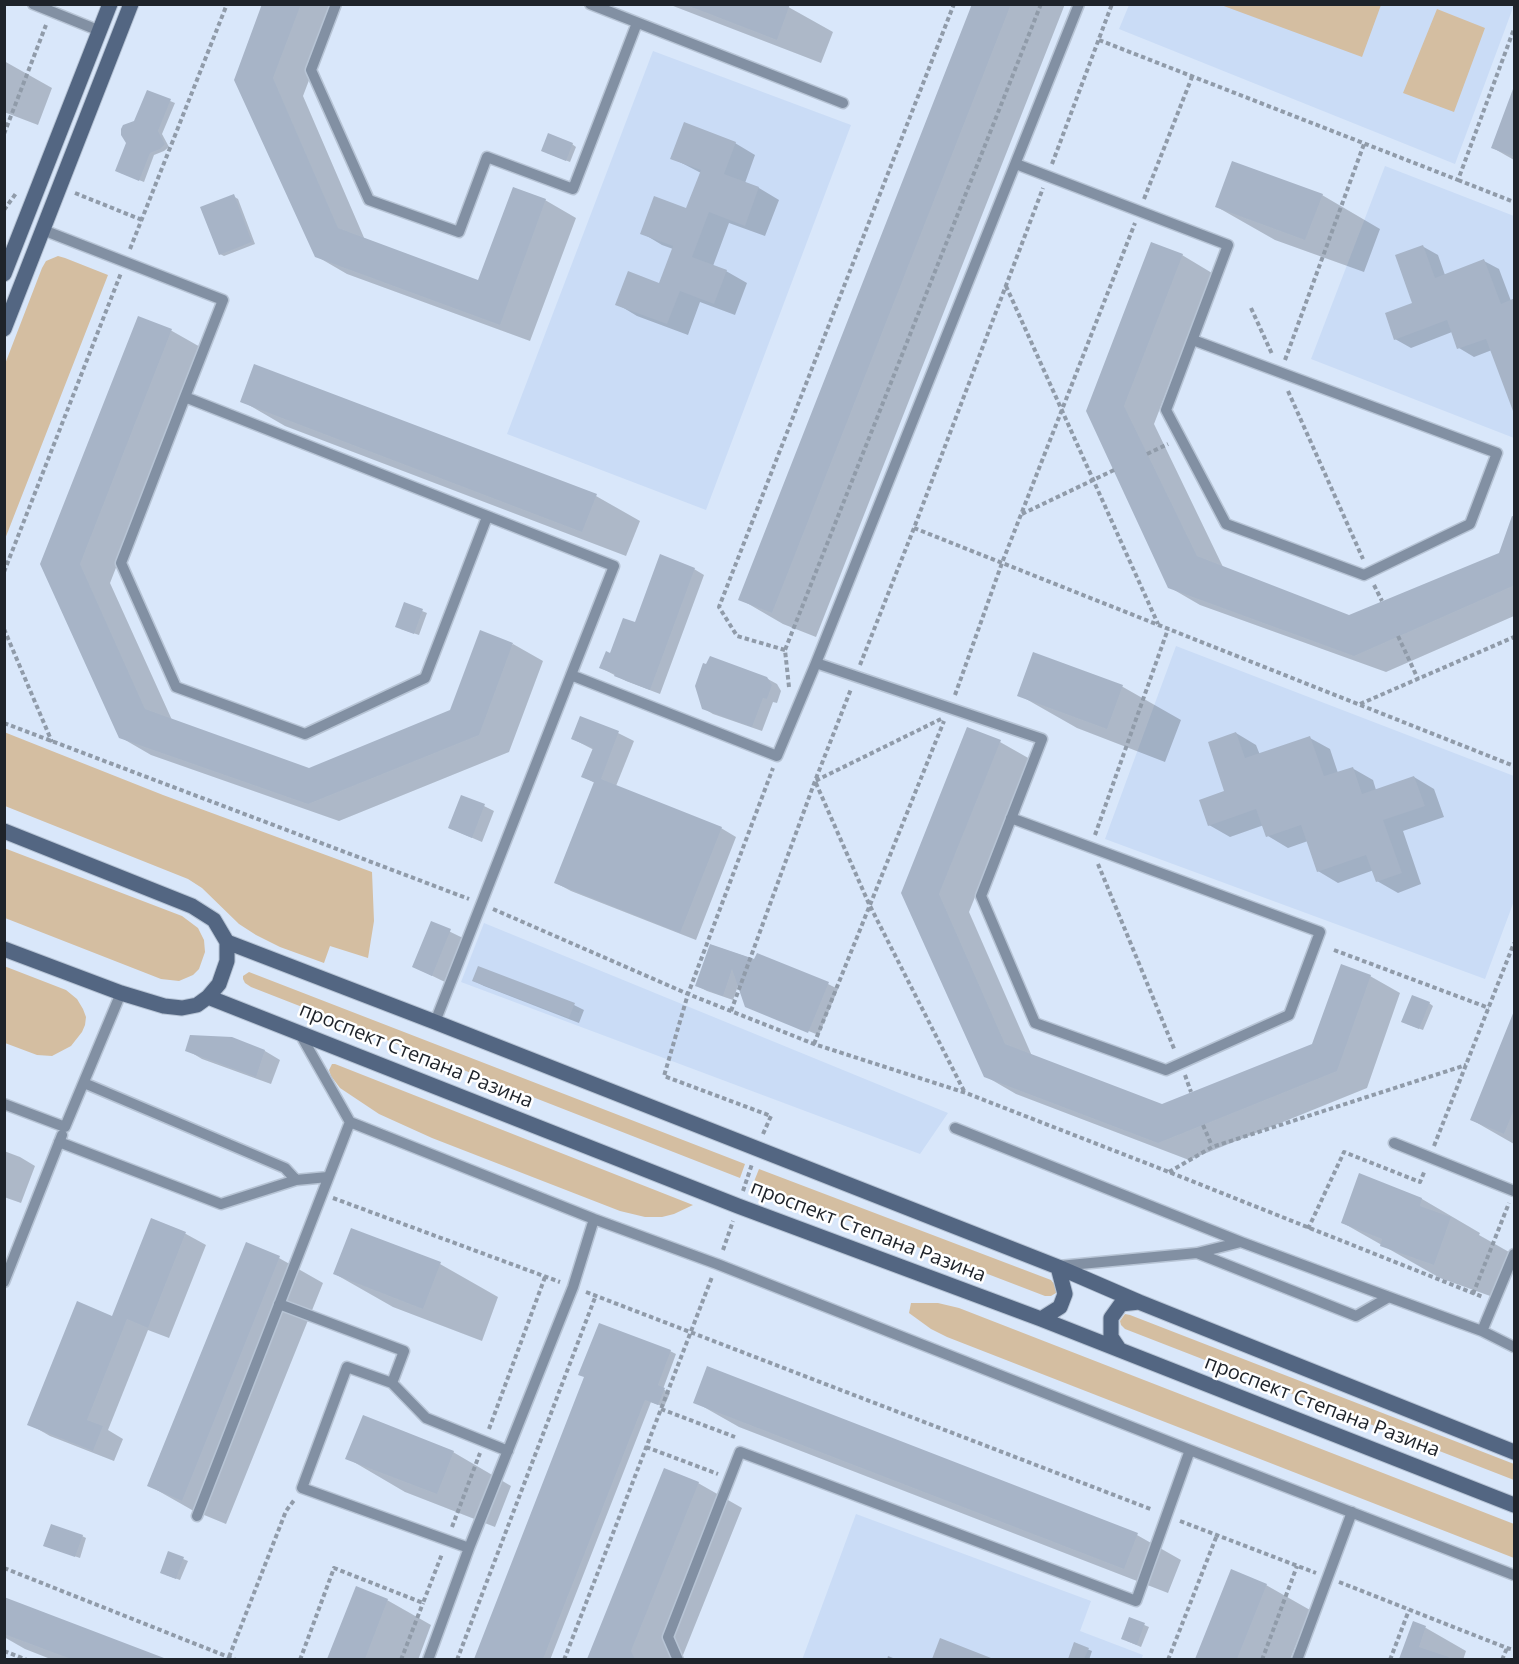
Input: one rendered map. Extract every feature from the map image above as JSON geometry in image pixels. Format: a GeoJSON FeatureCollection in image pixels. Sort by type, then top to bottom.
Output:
{"type":"FeatureCollection","features":[{"type":"Feature","properties":{"kind":"main road"},"geometry":{"type":"LineString","coordinates":[[4,274],[110,4]]}},
{"type":"Feature","properties":{"kind":"main road"},"geometry":{"type":"LineString","coordinates":[[4,329],[131,4]]}},
{"type":"Feature","properties":{"kind":"main road"},"geometry":{"type":"LineString","coordinates":[[4,831],[192,906],[214,920],[227,942],[227,962],[219,984],[208,997],[197,1005],[182,1008],[164,1006],[121,993],[4,949]]}},
{"type":"Feature","properties":{"kind":"main road","name":"проспект Степана Разина"},"geometry":{"type":"LineString","coordinates":[[227,942],[1059,1267],[1139,1302],[1515,1452]]}},
{"type":"Feature","properties":{"kind":"main road","name":"проспект Степана Разина"},"geometry":{"type":"LineString","coordinates":[[208,997],[738,1206],[1119,1349],[1515,1505]]}},
{"type":"Feature","properties":{"kind":"main road"},"geometry":{"type":"LineString","coordinates":[[1041,1319],[1060,1307],[1065,1294],[1059,1267]]}},
{"type":"Feature","properties":{"kind":"main road"},"geometry":{"type":"LineString","coordinates":[[1119,1349],[1111,1337],[1111,1318],[1121,1304],[1139,1302]]}},
{"type":"Feature","properties":{"kind":"lane"},"geometry":{"type":"LineString","coordinates":[[33,4],[99,31]]}},
{"type":"Feature","properties":{"kind":"lane"},"geometry":{"type":"LineString","coordinates":[[336,4],[311,70],[369,200],[459,232],[487,157],[573,189],[637,23]]}},
{"type":"Feature","properties":{"kind":"lane"},"geometry":{"type":"LineString","coordinates":[[590,4],[843,103]]}},
{"type":"Feature","properties":{"kind":"lane"},"geometry":{"type":"LineString","coordinates":[[571,675],[777,756],[1079,4]]}},
{"type":"Feature","properties":{"kind":"lane"},"geometry":{"type":"LineString","coordinates":[[1016,164],[1228,245],[1166,410],[1226,524],[1364,575],[1470,524],[1497,453],[1193,340]]}},
{"type":"Feature","properties":{"kind":"lane"},"geometry":{"type":"LineString","coordinates":[[43,230],[223,300],[121,563],[176,687],[305,734],[425,678],[487,517]]}},
{"type":"Feature","properties":{"kind":"lane"},"geometry":{"type":"LineString","coordinates":[[185,397],[614,566],[435,1022]]}},
{"type":"Feature","properties":{"kind":"lane"},"geometry":{"type":"LineString","coordinates":[[816,663],[1042,739],[1011,818],[981,897],[1035,1023],[1166,1070],[1289,1015],[1320,932],[1011,818]]}},
{"type":"Feature","properties":{"kind":"lane"},"geometry":{"type":"LineString","coordinates":[[4,1282],[121,993]]}},
{"type":"Feature","properties":{"kind":"lane"},"geometry":{"type":"LineString","coordinates":[[299,1032],[350,1122],[594,1220],[717,1264],[1515,1575]]}},
{"type":"Feature","properties":{"kind":"lane"},"geometry":{"type":"LineString","coordinates":[[84,1083],[285,1168],[296,1180]]}},
{"type":"Feature","properties":{"kind":"lane"},"geometry":{"type":"LineString","coordinates":[[4,1104],[65,1127]]}},
{"type":"Feature","properties":{"kind":"lane"},"geometry":{"type":"LineString","coordinates":[[197,1516],[350,1122]]}},
{"type":"Feature","properties":{"kind":"lane"},"geometry":{"type":"LineString","coordinates":[[955,1128],[1241,1242],[1482,1331],[1515,1347]]}},
{"type":"Feature","properties":{"kind":"lane"},"geometry":{"type":"LineString","coordinates":[[59,1142],[220,1204],[296,1180],[328,1177]]}},
{"type":"Feature","properties":{"kind":"lane"},"geometry":{"type":"LineString","coordinates":[[1394,1143],[1514,1190]]}},
{"type":"Feature","properties":{"kind":"lane"},"geometry":{"type":"LineString","coordinates":[[428,1659],[469,1548],[573,1287],[594,1220]]}},
{"type":"Feature","properties":{"kind":"lane"},"geometry":{"type":"LineString","coordinates":[[1059,1267],[1197,1252],[1241,1242]]}},
{"type":"Feature","properties":{"kind":"lane"},"geometry":{"type":"LineString","coordinates":[[1197,1252],[1356,1316],[1389,1298]]}},
{"type":"Feature","properties":{"kind":"lane"},"geometry":{"type":"LineString","coordinates":[[1482,1331],[1515,1254]]}},
{"type":"Feature","properties":{"kind":"lane"},"geometry":{"type":"LineString","coordinates":[[279,1304],[404,1351],[392,1383]]}},
{"type":"Feature","properties":{"kind":"lane"},"geometry":{"type":"LineString","coordinates":[[469,1548],[302,1488],[347,1366],[392,1383],[426,1418],[508,1451]]}},
{"type":"Feature","properties":{"kind":"lane"},"geometry":{"type":"LineString","coordinates":[[678,1659],[668,1638],[740,1452],[1136,1600],[1190,1450]]}},
{"type":"Feature","properties":{"kind":"lane"},"geometry":{"type":"LineString","coordinates":[[1297,1659],[1352,1512]]}},
{"type":"Feature","properties":{"kind":"path"},"geometry":{"type":"LineString","coordinates":[[4,572],[227,4]]}},
{"type":"Feature","properties":{"kind":"path"},"geometry":{"type":"LineString","coordinates":[[785,650],[737,636],[718,607],[954,4]]}},
{"type":"Feature","properties":{"kind":"path"},"geometry":{"type":"LineString","coordinates":[[789,690],[785,650],[1041,4]]}},
{"type":"Feature","properties":{"kind":"path"},"geometry":{"type":"LineString","coordinates":[[731,1011],[814,781],[914,528],[1112,4]]}},
{"type":"Feature","properties":{"kind":"path"},"geometry":{"type":"LineString","coordinates":[[4,134],[51,12]]}},
{"type":"Feature","properties":{"kind":"path"},"geometry":{"type":"LineString","coordinates":[[1458,180],[1515,29]]}},
{"type":"Feature","properties":{"kind":"path"},"geometry":{"type":"LineString","coordinates":[[1099,40],[1515,202]]}},
{"type":"Feature","properties":{"kind":"path"},"geometry":{"type":"LineString","coordinates":[[949,708],[1002,563],[1192,77]]}},
{"type":"Feature","properties":{"kind":"path"},"geometry":{"type":"LineString","coordinates":[[1280,372],[1364,144]]}},
{"type":"Feature","properties":{"kind":"path"},"geometry":{"type":"LineString","coordinates":[[72,191],[142,220]]}},
{"type":"Feature","properties":{"kind":"path"},"geometry":{"type":"LineString","coordinates":[[1006,286],[1159,625]]}},
{"type":"Feature","properties":{"kind":"path"},"geometry":{"type":"LineString","coordinates":[[1251,308],[1382,601]]}},
{"type":"Feature","properties":{"kind":"path"},"geometry":{"type":"LineString","coordinates":[[1147,454],[1171,442]]}},
{"type":"Feature","properties":{"kind":"path"},"geometry":{"type":"LineString","coordinates":[[1022,514],[1114,470]]}},
{"type":"Feature","properties":{"kind":"path"},"geometry":{"type":"LineString","coordinates":[[914,528],[1515,766]]}},
{"type":"Feature","properties":{"kind":"path"},"geometry":{"type":"LineString","coordinates":[[4,629],[52,742]]}},
{"type":"Feature","properties":{"kind":"path"},"geometry":{"type":"LineString","coordinates":[[1398,636],[1418,679]]}},
{"type":"Feature","properties":{"kind":"path"},"geometry":{"type":"LineString","coordinates":[[1359,705],[1515,637]]}},
{"type":"Feature","properties":{"kind":"path"},"geometry":{"type":"LineString","coordinates":[[814,781],[945,718],[814,1044]]}},
{"type":"Feature","properties":{"kind":"path"},"geometry":{"type":"LineString","coordinates":[[4,723],[482,904],[688,994],[814,1044],[966,1094],[1169,1172],[1473,1294],[1496,1301]]}},
{"type":"Feature","properties":{"kind":"path"},"geometry":{"type":"LineString","coordinates":[[564,1659],[726,1243],[771,1116],[664,1076],[688,994],[777,756]]}},
{"type":"Feature","properties":{"kind":"path"},"geometry":{"type":"LineString","coordinates":[[814,781],[869,904],[966,1094]]}},
{"type":"Feature","properties":{"kind":"path"},"geometry":{"type":"LineString","coordinates":[[1308,1229],[1344,1152],[1420,1182],[1515,943]]}},
{"type":"Feature","properties":{"kind":"path"},"geometry":{"type":"LineString","coordinates":[[1334,950],[1489,1008]]}},
{"type":"Feature","properties":{"kind":"path"},"geometry":{"type":"LineString","coordinates":[[1169,1172],[1212,1147],[1466,1065]]}},
{"type":"Feature","properties":{"kind":"path"},"geometry":{"type":"LineString","coordinates":[[1203,1125],[1212,1147]]}},
{"type":"Feature","properties":{"kind":"path"},"geometry":{"type":"LineString","coordinates":[[1473,1294],[1514,1190]]}},
{"type":"Feature","properties":{"kind":"path"},"geometry":{"type":"LineString","coordinates":[[321,1193],[596,1295],[1515,1650]]}},
{"type":"Feature","properties":{"kind":"path"},"geometry":{"type":"LineString","coordinates":[[401,1659],[545,1277]]}},
{"type":"Feature","properties":{"kind":"path"},"geometry":{"type":"LineString","coordinates":[[457,1659],[596,1295]]}},
{"type":"Feature","properties":{"kind":"path"},"geometry":{"type":"LineString","coordinates":[[646,1447],[723,1476]]}},
{"type":"Feature","properties":{"kind":"path"},"geometry":{"type":"LineString","coordinates":[[229,1657],[286,1511],[302,1488]]}},
{"type":"Feature","properties":{"kind":"path"},"geometry":{"type":"LineString","coordinates":[[1168,1659],[1217,1535]]}},
{"type":"Feature","properties":{"kind":"path"},"geometry":{"type":"LineString","coordinates":[[1262,1659],[1298,1566]]}},
{"type":"Feature","properties":{"kind":"path"},"geometry":{"type":"LineString","coordinates":[[4,1568],[236,1659]]}},
{"type":"Feature","properties":{"kind":"path"},"geometry":{"type":"LineString","coordinates":[[300,1659],[334,1568],[423,1603]]}},
{"type":"Feature","properties":{"kind":"path"},"geometry":{"type":"LineString","coordinates":[[1390,1659],[1409,1610]]}},
{"type":"Feature","properties":{"kind":"path"},"geometry":{"type":"LineString","coordinates":[[1502,1659],[1506,1648]]}},
{"type":"Feature","properties":{"kind":"path"},"geometry":{"type":"LineString","coordinates":[[4,1650],[27,1659]]}},
{"type":"Feature","properties":{"kind":"shaded area"},"geometry":{"type":"Polygon","coordinates":[[[1129,5],[1514,5],[1455,164],[1119,29],[1129,5]]]}},
{"type":"Feature","properties":{"kind":"shaded area"},"geometry":{"type":"Polygon","coordinates":[[[1221,5],[1381,5],[1362,57],[1221,5]]]}},
{"type":"Feature","properties":{"kind":"shaded area"},"geometry":{"type":"Polygon","coordinates":[[[1437,9],[1485,28],[1454,112],[1403,93],[1437,9]]]}},
{"type":"Feature","properties":{"kind":"shaded area"},"geometry":{"type":"Polygon","coordinates":[[[653,51],[851,125],[706,510],[507,434],[653,51]]]}},
{"type":"Feature","properties":{"kind":"shaded area"},"geometry":{"type":"Polygon","coordinates":[[[1385,166],[1514,216],[1514,438],[1311,359],[1385,166]]]}},
{"type":"Feature","properties":{"kind":"shaded area"},"geometry":{"type":"Polygon","coordinates":[[[58,256],[108,275],[5,539],[5,364],[42,268],[46,261],[58,256]]]}},
{"type":"Feature","properties":{"kind":"shaded area"},"geometry":{"type":"Polygon","coordinates":[[[1176,646],[1514,776],[1514,901],[1485,979],[1105,839],[1176,646]]]}},
{"type":"Feature","properties":{"kind":"shaded area"},"geometry":{"type":"Polygon","coordinates":[[[4,732],[163,795],[372,872],[374,921],[368,958],[330,946],[324,963],[280,947],[239,924],[202,888],[188,879],[5,806],[4,732]]]}},
{"type":"Feature","properties":{"kind":"shaded area"},"geometry":{"type":"Polygon","coordinates":[[[4,848],[182,916],[198,928],[204,940],[205,952],[199,969],[193,975],[179,981],[161,979],[5,918],[4,848]]]}},
{"type":"Feature","properties":{"kind":"shaded area"},"geometry":{"type":"Polygon","coordinates":[[[484,923],[948,1113],[920,1154],[461,982],[484,923]]]}},
{"type":"Feature","properties":{"kind":"shaded area"},"geometry":{"type":"Polygon","coordinates":[[[4,966],[66,990],[77,999],[86,1017],[85,1025],[71,1046],[52,1056],[37,1055],[5,1043],[4,966]]]}},
{"type":"Feature","properties":{"kind":"shaded area"},"geometry":{"type":"Polygon","coordinates":[[[249,972],[745,1164],[740,1178],[251,987],[243,979],[243,976],[249,972]]]}},
{"type":"Feature","properties":{"kind":"shaded area"},"geometry":{"type":"Polygon","coordinates":[[[332,1064],[693,1205],[662,1217],[645,1217],[620,1211],[432,1138],[379,1114],[340,1088],[329,1070],[332,1064]]]}},
{"type":"Feature","properties":{"kind":"shaded area"},"geometry":{"type":"Polygon","coordinates":[[[759,1169],[1051,1280],[1057,1290],[1056,1293],[1045,1296],[753,1184],[759,1169]]]}},
{"type":"Feature","properties":{"kind":"shaded area"},"geometry":{"type":"Polygon","coordinates":[[[911,1303],[938,1303],[959,1308],[1514,1524],[1514,1558],[947,1337],[909,1313],[911,1303]]]}},
{"type":"Feature","properties":{"kind":"shaded area"},"geometry":{"type":"Polygon","coordinates":[[[1125,1314],[1514,1464],[1514,1480],[1125,1329],[1120,1321],[1125,1314]]]}},
{"type":"Feature","properties":{"kind":"shaded area"},"geometry":{"type":"Polygon","coordinates":[[[856,1514],[1091,1601],[1080,1631],[1143,1655],[1141,1660],[802,1660],[856,1514]]]}},
{"type":"Feature","properties":{"kind":"building"},"geometry":{"type":"Polygon","coordinates":[[[262,4],[301,4],[273,78],[338,228],[478,280],[513,187],[546,199],[500,325],[315,257],[234,80],[262,4]]]}},
{"type":"Feature","properties":{"kind":"building"},"geometry":{"type":"Polygon","coordinates":[[[690,4],[790,4],[777,40],[689,6],[690,4]]]}},
{"type":"Feature","properties":{"kind":"building"},"geometry":{"type":"Polygon","coordinates":[[[972,4],[1011,4],[772,613],[738,600],[972,4]]]}},
{"type":"Feature","properties":{"kind":"building"},"geometry":{"type":"Polygon","coordinates":[[[1513,89],[1515,89],[1515,157],[1491,148],[1513,89]]]}},
{"type":"Feature","properties":{"kind":"building"},"geometry":{"type":"Polygon","coordinates":[[[147,90],[171,99],[158,131],[165,144],[150,153],[139,181],[115,171],[126,143],[121,135],[121,129],[123,125],[134,121],[147,90]]]}},
{"type":"Feature","properties":{"kind":"building"},"geometry":{"type":"Polygon","coordinates":[[[684,122],[736,142],[724,174],[759,187],[745,226],[709,212],[692,257],[727,270],[714,304],[680,291],[667,324],[615,305],[628,271],[659,283],[673,246],[640,234],[654,196],[686,208],[701,170],[670,159],[684,122]]]}},
{"type":"Feature","properties":{"kind":"building"},"geometry":{"type":"Polygon","coordinates":[[[548,133],[573,143],[566,161],[541,151],[548,133]]]}},
{"type":"Feature","properties":{"kind":"building"},"geometry":{"type":"Polygon","coordinates":[[[1232,161],[1323,194],[1305,240],[1215,207],[1232,161]]]}},
{"type":"Feature","properties":{"kind":"building"},"geometry":{"type":"Polygon","coordinates":[[[234,194],[252,242],[219,255],[200,207],[234,194]]]}},
{"type":"Feature","properties":{"kind":"building"},"geometry":{"type":"Polygon","coordinates":[[[1151,242],[1183,254],[1124,406],[1197,556],[1349,615],[1499,553],[1512,516],[1515,517],[1515,585],[1354,656],[1168,588],[1086,411],[1151,242]]]}},
{"type":"Feature","properties":{"kind":"building"},"geometry":{"type":"Polygon","coordinates":[[[1423,245],[1435,278],[1484,259],[1501,304],[1515,298],[1515,411],[1513,411],[1486,339],[1457,349],[1447,320],[1394,340],[1385,313],[1412,303],[1395,255],[1423,245]]]}},
{"type":"Feature","properties":{"kind":"building"},"geometry":{"type":"Polygon","coordinates":[[[138,316],[172,329],[80,564],[145,709],[309,768],[450,710],[480,630],[513,643],[479,735],[308,804],[119,738],[40,564],[138,316]]]}},
{"type":"Feature","properties":{"kind":"building"},"geometry":{"type":"Polygon","coordinates":[[[254,364],[597,494],[582,532],[240,402],[254,364]]]}},
{"type":"Feature","properties":{"kind":"building"},"geometry":{"type":"Polygon","coordinates":[[[660,554],[695,568],[650,690],[599,668],[606,651],[610,653],[623,618],[635,622],[660,554]]]}},
{"type":"Feature","properties":{"kind":"building"},"geometry":{"type":"Polygon","coordinates":[[[404,602],[423,609],[414,634],[395,627],[404,602]]]}},
{"type":"Feature","properties":{"kind":"building"},"geometry":{"type":"Polygon","coordinates":[[[1033,652],[1123,685],[1107,729],[1017,696],[1033,652]]]}},
{"type":"Feature","properties":{"kind":"building"},"geometry":{"type":"Polygon","coordinates":[[[710,656],[767,677],[772,685],[767,699],[763,698],[752,727],[702,709],[695,686],[703,663],[706,664],[710,656]]]}},
{"type":"Feature","properties":{"kind":"building"},"geometry":{"type":"Polygon","coordinates":[[[580,716],[619,731],[601,779],[722,827],[680,933],[554,883],[594,782],[581,777],[593,748],[571,739],[580,716]]]}},
{"type":"Feature","properties":{"kind":"building"},"geometry":{"type":"Polygon","coordinates":[[[967,727],[1001,740],[939,894],[1005,1044],[1162,1104],[1312,1044],[1341,964],[1371,975],[1337,1071],[1158,1143],[984,1077],[901,893],[967,727]]]}},
{"type":"Feature","properties":{"kind":"building"},"geometry":{"type":"Polygon","coordinates":[[[1236,732],[1245,758],[1310,736],[1324,776],[1353,767],[1362,794],[1414,776],[1425,806],[1383,820],[1402,873],[1376,882],[1366,855],[1317,872],[1301,825],[1266,837],[1256,809],[1208,826],[1199,800],[1224,791],[1208,742],[1236,732]]]}},
{"type":"Feature","properties":{"kind":"building"},"geometry":{"type":"Polygon","coordinates":[[[461,795],[485,804],[472,838],[448,828],[461,795]]]}},
{"type":"Feature","properties":{"kind":"building"},"geometry":{"type":"Polygon","coordinates":[[[431,921],[451,929],[432,976],[412,967],[431,921]]]}},
{"type":"Feature","properties":{"kind":"building"},"geometry":{"type":"Polygon","coordinates":[[[710,944],[754,959],[757,953],[829,982],[808,1033],[745,1007],[732,969],[723,996],[695,986],[710,944]]]}},
{"type":"Feature","properties":{"kind":"building"},"geometry":{"type":"Polygon","coordinates":[[[478,966],[575,1003],[569,1018],[472,981],[478,966]]]}},
{"type":"Feature","properties":{"kind":"building"},"geometry":{"type":"Polygon","coordinates":[[[1412,995],[1430,1002],[1419,1029],[1401,1022],[1412,995]]]}},
{"type":"Feature","properties":{"kind":"building"},"geometry":{"type":"Polygon","coordinates":[[[1514,1011],[1515,1107],[1504,1134],[1470,1120],[1514,1011]]]}},
{"type":"Feature","properties":{"kind":"building"},"geometry":{"type":"Polygon","coordinates":[[[190,1035],[232,1037],[265,1050],[256,1077],[185,1051],[190,1035]]]}},
{"type":"Feature","properties":{"kind":"building"},"geometry":{"type":"Polygon","coordinates":[[[1359,1173],[1422,1198],[1420,1206],[1451,1217],[1434,1265],[1380,1246],[1382,1239],[1341,1223],[1359,1173]]]}},
{"type":"Feature","properties":{"kind":"building"},"geometry":{"type":"Polygon","coordinates":[[[151,1218],[186,1232],[148,1328],[127,1319],[87,1420],[103,1426],[93,1451],[27,1425],[77,1301],[112,1316],[151,1218]]]}},
{"type":"Feature","properties":{"kind":"building"},"geometry":{"type":"Polygon","coordinates":[[[351,1228],[441,1262],[423,1309],[333,1274],[351,1228]]]}},
{"type":"Feature","properties":{"kind":"building"},"geometry":{"type":"Polygon","coordinates":[[[246,1242],[280,1256],[182,1501],[147,1486],[246,1242]]]}},
{"type":"Feature","properties":{"kind":"building"},"geometry":{"type":"Polygon","coordinates":[[[599,1323],[671,1350],[658,1385],[665,1388],[658,1405],[645,1400],[543,1659],[474,1659],[584,1377],[578,1375],[599,1323]]]}},
{"type":"Feature","properties":{"kind":"building"},"geometry":{"type":"Polygon","coordinates":[[[707,1366],[1138,1533],[1124,1569],[693,1403],[707,1366]]]}},
{"type":"Feature","properties":{"kind":"building"},"geometry":{"type":"Polygon","coordinates":[[[363,1415],[454,1451],[437,1494],[345,1459],[363,1415]]]}},
{"type":"Feature","properties":{"kind":"building"},"geometry":{"type":"Polygon","coordinates":[[[664,1468],[699,1482],[631,1651],[635,1659],[587,1659],[664,1468]]]}},
{"type":"Feature","properties":{"kind":"building"},"geometry":{"type":"Polygon","coordinates":[[[51,1524],[83,1535],[75,1557],[43,1546],[51,1524]]]}},
{"type":"Feature","properties":{"kind":"building"},"geometry":{"type":"Polygon","coordinates":[[[168,1551],[184,1557],[176,1579],[160,1573],[168,1551]]]}},
{"type":"Feature","properties":{"kind":"building"},"geometry":{"type":"Polygon","coordinates":[[[1231,1569],[1267,1584],[1237,1659],[1195,1659],[1231,1569]]]}},
{"type":"Feature","properties":{"kind":"building"},"geometry":{"type":"Polygon","coordinates":[[[356,1586],[388,1599],[365,1659],[327,1659],[356,1586]]]}},
{"type":"Feature","properties":{"kind":"building"},"geometry":{"type":"Polygon","coordinates":[[[4,1597],[164,1659],[71,1659],[4,1634],[4,1597]]]}},
{"type":"Feature","properties":{"kind":"building"},"geometry":{"type":"Polygon","coordinates":[[[1129,1617],[1145,1623],[1137,1645],[1121,1639],[1129,1617]]]}},
{"type":"Feature","properties":{"kind":"building"},"geometry":{"type":"Polygon","coordinates":[[[1413,1621],[1426,1626],[1419,1647],[1449,1657],[1448,1659],[1399,1659],[1413,1621]]]}},
{"type":"Feature","properties":{"kind":"building"},"geometry":{"type":"Polygon","coordinates":[[[940,1638],[991,1658],[991,1659],[932,1659],[940,1638]]]}},
{"type":"Feature","properties":{"kind":"building"},"geometry":{"type":"Polygon","coordinates":[[[1074,1642],[1089,1648],[1084,1659],[1068,1659],[1074,1642]]]}}]}
